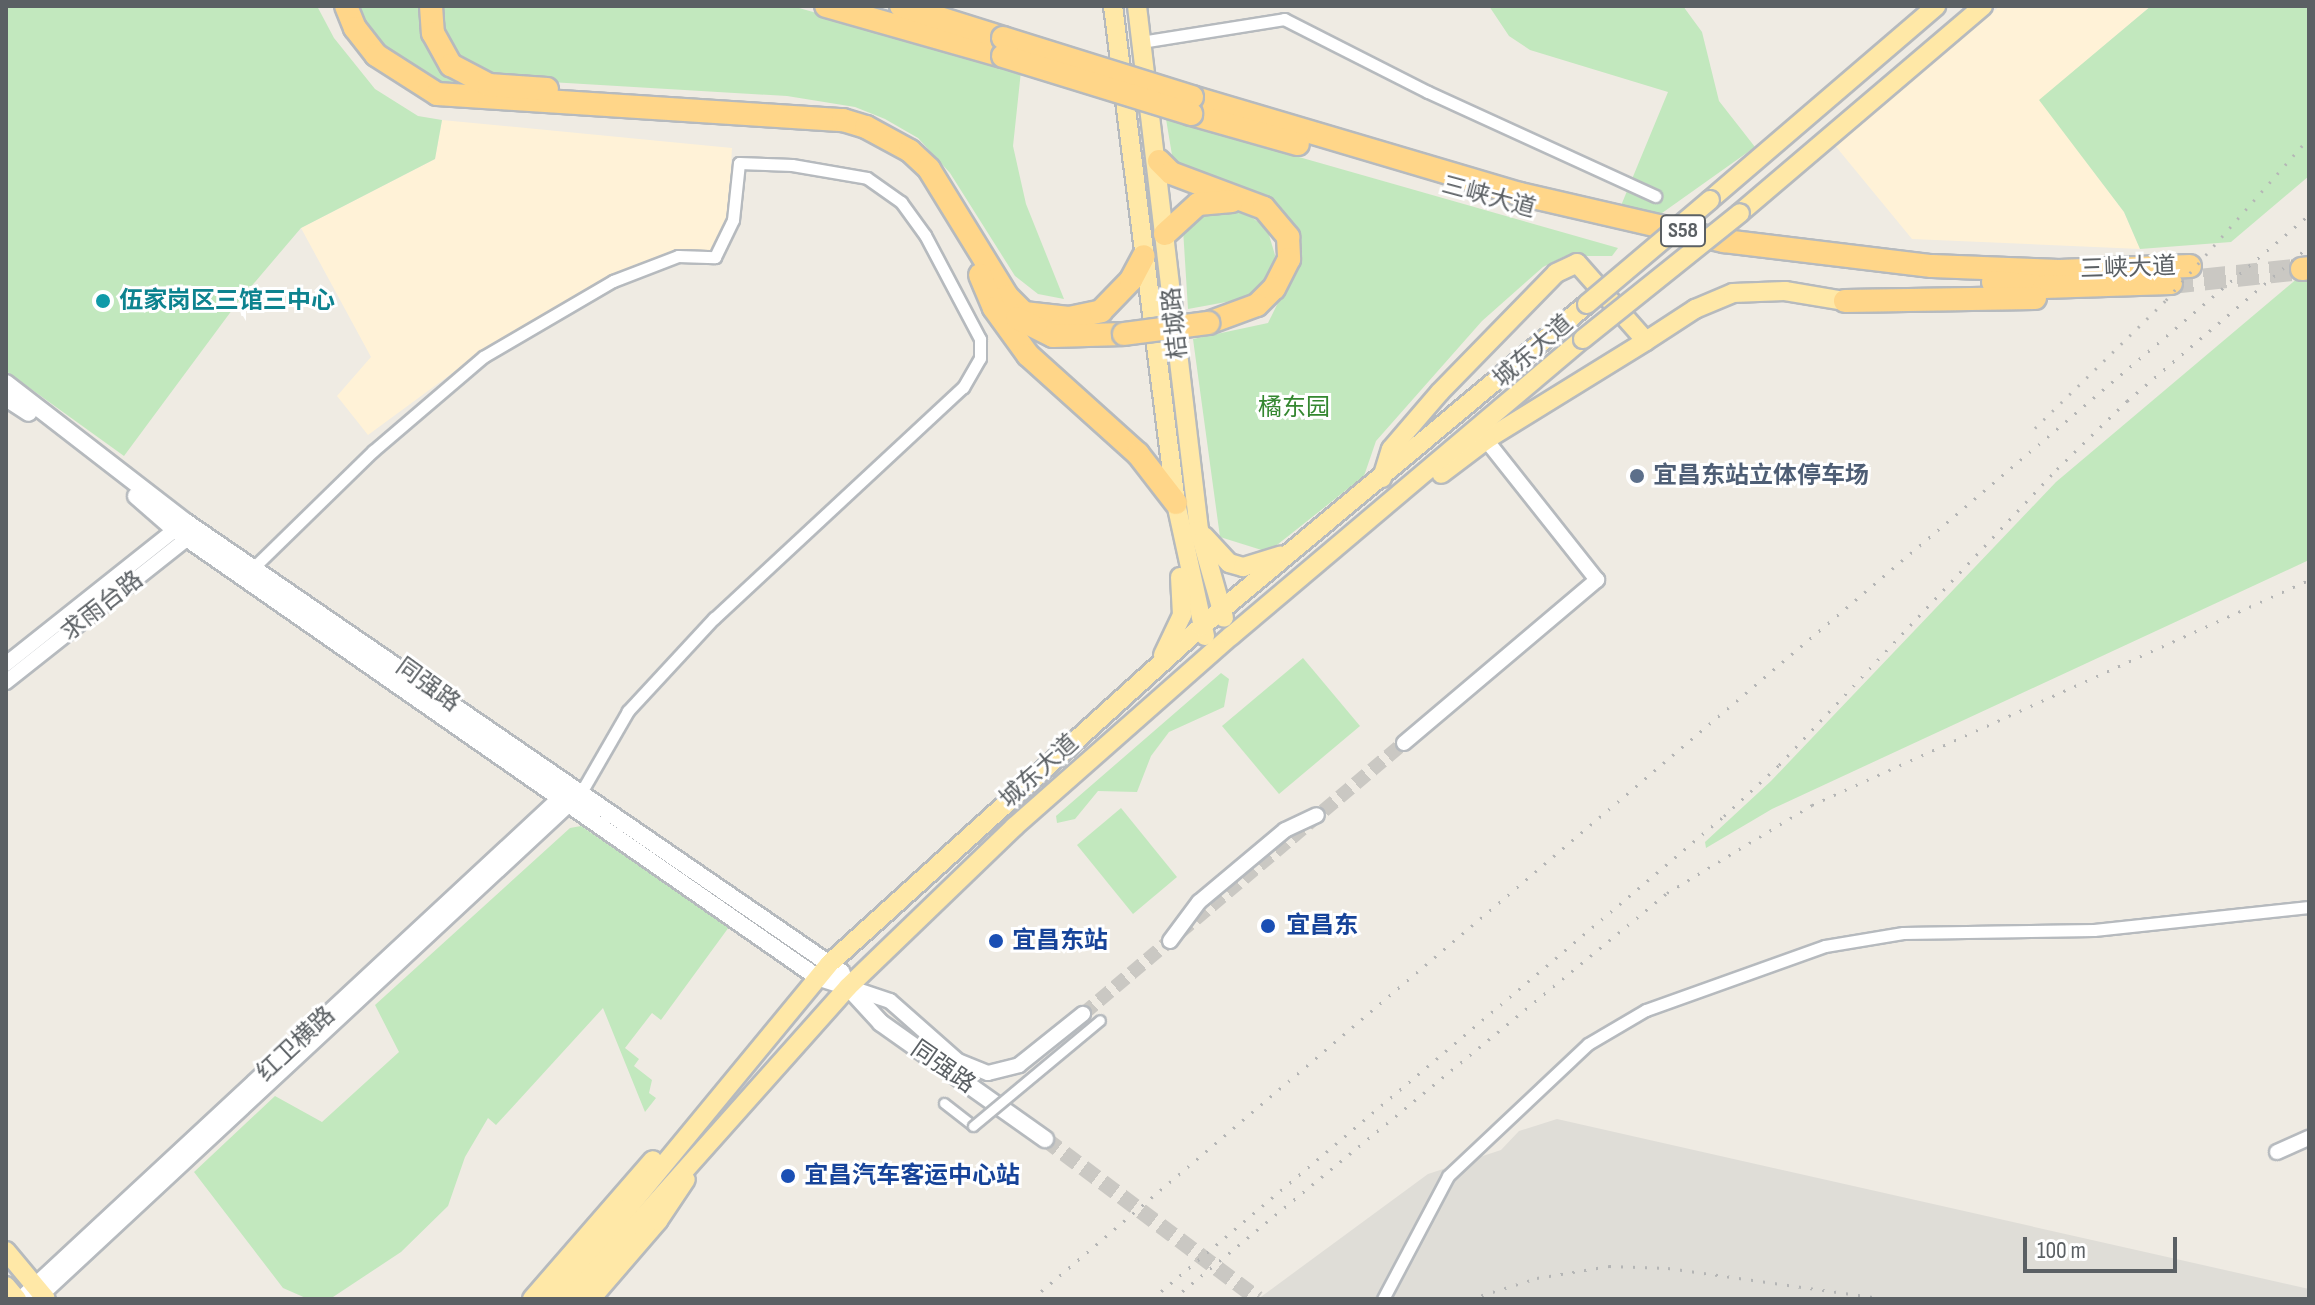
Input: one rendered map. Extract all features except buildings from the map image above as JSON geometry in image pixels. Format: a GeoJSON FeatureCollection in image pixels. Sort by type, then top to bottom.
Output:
{"type":"FeatureCollection","features":[{"type":"Feature","properties":{"kind":"highway"},"geometry":{"type":"LineString","coordinates":[[332,6],[358,53],[382,78],[439,109],[841,134],[867,141],[904,160],[923,180],[980,275],[994,308],[1028,355],[1138,454],[1176,503]]}},
{"type":"Feature","properties":{"kind":"highway"},"geometry":{"type":"LineString","coordinates":[[338,6],[362,51],[387,76],[430,100],[471,111]]}},
{"type":"Feature","properties":{"kind":"highway"},"geometry":{"type":"LineString","coordinates":[[346,6],[355,28],[376,55],[437,94],[843,120]]}},
{"type":"Feature","properties":{"kind":"highway"},"geometry":{"type":"LineString","coordinates":[[431,6],[439,49],[451,65],[489,85],[701,99],[843,120],[887,137],[929,169],[1007,296],[1024,313],[1061,331],[1124,331]]}},
{"type":"Feature","properties":{"kind":"highway","name":"三峡大道"},"geometry":{"type":"LineString","coordinates":[[826,6],[1003,47],[1509,203],[1720,252],[2044,287],[2171,283],[2088,297],[1845,301]]}},
{"type":"Feature","properties":{"kind":"highway","name":"三峡大道"},"geometry":{"type":"LineString","coordinates":[[901,6],[1003,47]]}},
{"type":"Feature","properties":{"kind":"highway","name":"三峡大道"},"geometry":{"type":"LineString","coordinates":[[1192,106],[1520,194],[1724,241],[1932,266],[2059,271],[2190,266]]}},
{"type":"Feature","properties":{"kind":"highway"},"geometry":{"type":"LineString","coordinates":[[980,275],[1017,318],[1044,334],[1124,331],[1207,320],[1257,305],[1274,288],[1289,259],[1288,237],[1264,208],[1171,173],[1159,161]]}},
{"type":"Feature","properties":{"kind":"highway"},"geometry":{"type":"LineString","coordinates":[[1165,234],[1198,204],[1221,199],[1263,214],[1279,233],[1282,258],[1268,287],[1232,311],[1207,320]]}},
{"type":"Feature","properties":{"kind":"highway"},"geometry":{"type":"LineString","coordinates":[[1024,313],[1069,318],[1101,311],[1131,280],[1144,256]]}},
{"type":"Feature","properties":{"kind":"main road","name":"桔城路"},"geometry":{"type":"LineString","coordinates":[[1113,6],[1176,503],[1201,627],[1210,654]]}},
{"type":"Feature","properties":{"kind":"main road","name":"桔城路"},"geometry":{"type":"LineString","coordinates":[[1137,6],[1159,161],[1199,530],[1231,636]]}},
{"type":"Feature","properties":{"kind":"main road","name":"城东大道"},"geometry":{"type":"LineString","coordinates":[[553,1299],[703,1110],[823,970],[1201,627],[1382,478],[1936,6]]}},
{"type":"Feature","properties":{"kind":"main road","name":"城东大道"},"geometry":{"type":"LineString","coordinates":[[570,1299],[723,1121],[848,987],[1014,827],[1231,636],[1583,339],[1740,213],[1983,6]]}},
{"type":"Feature","properties":{"kind":"main road"},"geometry":{"type":"LineString","coordinates":[[1382,478],[1391,449],[1440,392],[1566,264],[1577,263],[1646,341]]}},
{"type":"Feature","properties":{"kind":"main road"},"geometry":{"type":"LineString","coordinates":[[1279,597],[1486,440],[1695,309],[1733,293],[1785,291],[1845,301]]}},
{"type":"Feature","properties":{"kind":"main road","name":"同强路"},"geometry":{"type":"LineString","coordinates":[[6,383],[187,530],[253,568],[369,643],[570,796]]}},
{"type":"Feature","properties":{"kind":"main road","name":"同强路"},"geometry":{"type":"LineString","coordinates":[[6,398],[64,436],[187,530],[823,970],[841,972],[848,987],[881,1023],[1045,1139]]}},
{"type":"Feature","properties":{"kind":"main road"},"geometry":{"type":"LineString","coordinates":[[1153,670],[1182,615],[1176,503]]}},
{"type":"Feature","properties":{"kind":"main road"},"geometry":{"type":"LineString","coordinates":[[1199,530],[1229,563],[1243,567],[1297,548]]}},
{"type":"Feature","properties":{"kind":"main road"},"geometry":{"type":"LineString","coordinates":[[532,1299],[622,1190],[703,1110]]}},
{"type":"Feature","properties":{"kind":"main road"},"geometry":{"type":"LineString","coordinates":[[591,1299],[658,1221],[723,1121]]}},
{"type":"Feature","properties":{"kind":"main road"},"geometry":{"type":"LineString","coordinates":[[6,1251],[40,1295]]}},
{"type":"Feature","properties":{"kind":"main road"},"geometry":{"type":"LineString","coordinates":[[6,1286],[18,1299]]}},
{"type":"Feature","properties":{"kind":"street"},"geometry":{"type":"LineString","coordinates":[[1141,42],[1284,19],[1428,92],[1655,196]]}},
{"type":"Feature","properties":{"kind":"street"},"geometry":{"type":"LineString","coordinates":[[253,568],[373,451],[483,357],[613,281],[678,256],[715,257],[733,220],[739,163],[792,165],[867,178],[901,202],[925,235],[980,339],[980,358],[963,387],[714,618],[639,700],[570,796]]}},
{"type":"Feature","properties":{"kind":"street"},"geometry":{"type":"LineString","coordinates":[[1404,743],[1597,580],[1486,440]]}},
{"type":"Feature","properties":{"kind":"street","name":"求雨台路"},"geometry":{"type":"LineString","coordinates":[[6,664],[187,530]]}},
{"type":"Feature","properties":{"kind":"street","name":"求雨台路"},"geometry":{"type":"LineString","coordinates":[[6,682],[187,530]]}},
{"type":"Feature","properties":{"kind":"street","name":"红卫横路"},"geometry":{"type":"LineString","coordinates":[[18,1299],[40,1295],[570,796]]}},
{"type":"Feature","properties":{"kind":"street"},"geometry":{"type":"LineString","coordinates":[[1170,941],[1199,902],[1285,830],[1317,815]]}},
{"type":"Feature","properties":{"kind":"street"},"geometry":{"type":"LineString","coordinates":[[1383,1299],[1448,1176],[1588,1044],[1646,1010],[1825,946],[1903,933],[2094,930],[2309,907]]}},
{"type":"Feature","properties":{"kind":"street"},"geometry":{"type":"LineString","coordinates":[[848,987],[890,1001],[971,1068],[999,1072],[1019,1065],[1083,1014]]}},
{"type":"Feature","properties":{"kind":"street"},"geometry":{"type":"LineString","coordinates":[[944,1103],[973,1126],[1100,1020]]}},
{"type":"Feature","properties":{"kind":"street"},"geometry":{"type":"LineString","coordinates":[[2277,1152],[2309,1138]]}},
{"type":"Feature","properties":{"kind":"shaded area"},"geometry":{"type":"Polygon","coordinates":[[[2000,6],[2151,6],[2040,100],[2124,212],[2140,249],[1912,239],[1833,143],[2000,6]]]}},
{"type":"Feature","properties":{"kind":"shaded area"},"geometry":{"type":"Polygon","coordinates":[[[442,120],[732,148],[728,221],[712,252],[679,253],[481,352],[368,435],[337,396],[371,357],[301,228],[435,159],[442,120]]]}},
{"type":"Feature","properties":{"kind":"shaded area"},"geometry":{"type":"Polygon","coordinates":[[[1557,1119],[2309,1289],[2309,1299],[1258,1299],[1428,1174],[1501,1150],[1519,1131],[1557,1119]]]}},
{"type":"Feature","properties":{"kind":"green space"},"geometry":{"type":"Polygon","coordinates":[[[6,6],[317,6],[334,38],[375,89],[418,116],[442,120],[435,159],[301,228],[238,302],[124,456],[6,371],[6,6]]]}},
{"type":"Feature","properties":{"kind":"green space"},"geometry":{"type":"Polygon","coordinates":[[[354,6],[420,6],[427,47],[442,68],[464,82],[463,91],[440,86],[385,53],[362,26],[354,6]]]}},
{"type":"Feature","properties":{"kind":"green space"},"geometry":{"type":"Polygon","coordinates":[[[442,6],[792,6],[1021,71],[1013,146],[1026,204],[1064,299],[1038,294],[1015,276],[950,173],[918,138],[885,119],[855,107],[787,96],[481,78],[459,63],[445,42],[442,6]]]}},
{"type":"Feature","properties":{"kind":"green space"},"geometry":{"type":"Polygon","coordinates":[[[1489,6],[1683,6],[1702,32],[1719,101],[1755,147],[1655,218],[1620,208],[1668,92],[1530,50],[1509,36],[1489,6]]]}},
{"type":"Feature","properties":{"kind":"green space"},"geometry":{"type":"Polygon","coordinates":[[[2151,6],[2309,6],[2309,176],[2231,242],[2140,249],[2124,212],[2039,100],[2151,6]]]}},
{"type":"Feature","properties":{"kind":"green space","name":"橘东园"},"geometry":{"type":"Polygon","coordinates":[[[1166,119],[1618,248],[1612,256],[1565,256],[1543,267],[1482,321],[1376,441],[1364,476],[1268,552],[1220,537],[1193,339],[1268,323],[1294,270],[1294,234],[1287,217],[1271,202],[1173,161],[1166,119]]]}},
{"type":"Feature","properties":{"kind":"green space"},"geometry":{"type":"Polygon","coordinates":[[[1238,208],[1267,228],[1275,255],[1273,271],[1248,298],[1188,309],[1183,229],[1203,213],[1238,208]]]}},
{"type":"Feature","properties":{"kind":"green space"},"geometry":{"type":"Polygon","coordinates":[[[2299,277],[2309,277],[2309,560],[1772,809],[1706,848],[1705,842],[1771,781],[2056,482],[2299,277]]]}},
{"type":"Feature","properties":{"kind":"green space"},"geometry":{"type":"Polygon","coordinates":[[[1303,658],[1360,726],[1279,794],[1222,726],[1303,658]]]}},
{"type":"Feature","properties":{"kind":"green space"},"geometry":{"type":"Polygon","coordinates":[[[1221,673],[1229,679],[1224,707],[1169,732],[1151,756],[1137,792],[1098,791],[1075,819],[1057,823],[1056,816],[1221,673]]]}},
{"type":"Feature","properties":{"kind":"green space"},"geometry":{"type":"Polygon","coordinates":[[[1121,808],[1177,877],[1133,914],[1077,845],[1121,808]]]}},
{"type":"Feature","properties":{"kind":"green space"},"geometry":{"type":"Polygon","coordinates":[[[581,826],[729,927],[661,1020],[652,1013],[625,1048],[639,1059],[634,1066],[652,1080],[649,1093],[656,1098],[645,1112],[603,1008],[496,1125],[488,1118],[465,1157],[448,1206],[401,1252],[330,1299],[308,1299],[283,1288],[194,1172],[275,1096],[322,1122],[399,1052],[375,1005],[570,828],[581,826]]]}},
{"type":"Feature","properties":{"kind":"tunnel"},"geometry":{"type":"LineString","coordinates":[[2171,283],[2302,269]]}},
{"type":"Feature","properties":{"kind":"tunnel"},"geometry":{"type":"LineString","coordinates":[[1083,1014],[1404,743]]}},
{"type":"Feature","properties":{"kind":"tunnel"},"geometry":{"type":"LineString","coordinates":[[1045,1139],[1258,1299]]}},
{"type":"Feature","properties":{"kind":"railway"},"geometry":{"type":"LineString","coordinates":[[2035,428],[2166,300],[2309,138]]}},
{"type":"Feature","properties":{"kind":"railway"},"geometry":{"type":"LineString","coordinates":[[1032,1299],[2309,215]]}},
{"type":"Feature","properties":{"kind":"railway"},"geometry":{"type":"LineString","coordinates":[[1152,1299],[1724,816],[1779,765],[2057,469],[2127,401],[2309,246]]}},
{"type":"Feature","properties":{"kind":"railway"},"geometry":{"type":"LineString","coordinates":[[1173,1299],[1667,893],[1812,805],[2309,580]]}},
{"type":"Feature","properties":{"kind":"railway"},"geometry":{"type":"LineString","coordinates":[[1470,1299],[1537,1278],[1609,1266],[1668,1268],[1885,1299]]}},
{"type":"Feature","properties":{"kind":"place","name":"伍家岗区三馆三中心"},"geometry":{"type":"Point","coordinates":[103,301]}},
{"type":"Feature","properties":{"kind":"place","name":"宜昌东站立体停车场"},"geometry":{"type":"Point","coordinates":[1637,476]}},
{"type":"Feature","properties":{"kind":"place","name":"宜昌东"},"geometry":{"type":"Point","coordinates":[1268,926]}},
{"type":"Feature","properties":{"kind":"place","name":"宜昌东站"},"geometry":{"type":"Point","coordinates":[996,941]}},
{"type":"Feature","properties":{"kind":"place","name":"宜昌汽车客运中心站"},"geometry":{"type":"Point","coordinates":[788,1176]}}]}
